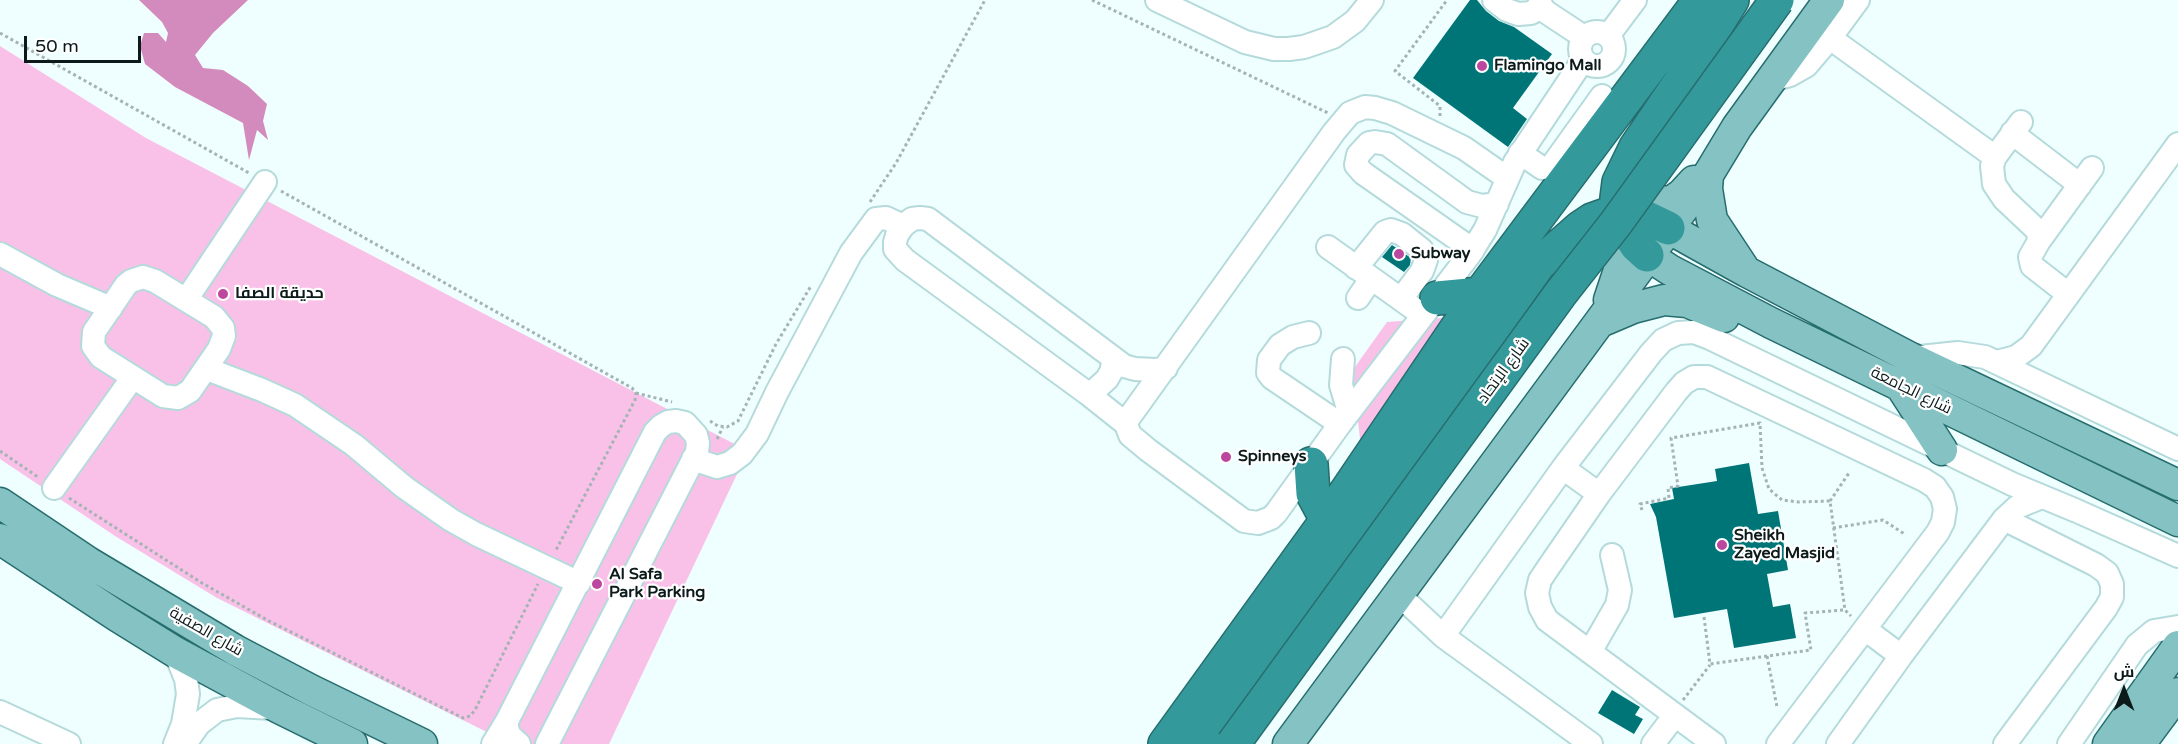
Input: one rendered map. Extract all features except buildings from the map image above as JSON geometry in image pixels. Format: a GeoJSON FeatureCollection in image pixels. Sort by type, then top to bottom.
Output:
{"type":"FeatureCollection","features":[{"type":"Feature","properties":{"kind":"highway"},"geometry":{"type":"LineString","coordinates":[[1165,744],[1327,520],[1480,294],[1700,0]]}},
{"type":"Feature","properties":{"kind":"highway"},"geometry":{"type":"LineString","coordinates":[[1659,263],[1627,232],[1619,213],[1617,198],[1619,182],[1636,147],[1732,0]]}},
{"type":"Feature","properties":{"kind":"highway","name":"شارع الإتحاد"},"geometry":{"type":"LineString","coordinates":[[1233,744],[1777,0]]}},
{"type":"Feature","properties":{"kind":"highway"},"geometry":{"type":"LineString","coordinates":[[1200,744],[1539,264],[1560,225],[1604,163],[1671,74],[1698,53]]}},
{"type":"Feature","properties":{"kind":"highway"},"geometry":{"type":"LineString","coordinates":[[1539,264],[1580,228],[1606,215],[1619,213],[1641,215],[1678,234]]}},
{"type":"Feature","properties":{"kind":"highway"},"geometry":{"type":"LineString","coordinates":[[1431,307],[1480,294]]}},
{"type":"Feature","properties":{"kind":"highway"},"geometry":{"type":"LineString","coordinates":[[1311,464],[1313,494],[1327,520]]}},
{"type":"Feature","properties":{"kind":"main road"},"geometry":{"type":"LineString","coordinates":[[1288,744],[1600,322],[1659,263],[1678,234],[1708,175],[1737,127],[1828,0]]}},
{"type":"Feature","properties":{"kind":"main road"},"geometry":{"type":"LineString","coordinates":[[1636,147],[1635,177],[1638,189],[1647,198],[1659,202],[1672,201],[1689,188],[1722,142],[1737,127]]}},
{"type":"Feature","properties":{"kind":"main road"},"geometry":{"type":"LineString","coordinates":[[1708,175],[1707,189],[1712,220],[1747,272]]}},
{"type":"Feature","properties":{"kind":"main road","name":"شارع الجامعة"},"geometry":{"type":"LineString","coordinates":[[1678,234],[1911,358],[2178,485]]}},
{"type":"Feature","properties":{"kind":"main road"},"geometry":{"type":"LineString","coordinates":[[1539,264],[1591,247],[1612,253],[1619,270],[1614,289],[1600,322]]}},
{"type":"Feature","properties":{"kind":"main road","name":"شارع الجامعة"},"geometry":{"type":"LineString","coordinates":[[1659,263],[1771,323],[2176,522]]}},
{"type":"Feature","properties":{"kind":"main road"},"geometry":{"type":"LineString","coordinates":[[1600,322],[1633,308],[1664,300],[1687,302],[1737,322],[1771,323]]}},
{"type":"Feature","properties":{"kind":"main road"},"geometry":{"type":"LineString","coordinates":[[1900,385],[1942,450]]}},
{"type":"Feature","properties":{"kind":"main road","name":"شارع الصفية"},"geometry":{"type":"LineString","coordinates":[[0,503],[88,562],[236,650],[311,690],[422,744]]}},
{"type":"Feature","properties":{"kind":"main road","name":"شارع الصفية"},"geometry":{"type":"LineString","coordinates":[[0,539],[175,652],[352,744]]}},
{"type":"Feature","properties":{"kind":"main road"},"geometry":{"type":"LineString","coordinates":[[2108,744],[2178,646]]}},
{"type":"Feature","properties":{"kind":"main road"},"geometry":{"type":"LineString","coordinates":[[2139,744],[2178,693]]}},
{"type":"Feature","properties":{"kind":"street"},"geometry":{"type":"LineString","coordinates":[[1157,0],[1224,33],[1274,49],[1304,48],[1319,43],[1344,30],[1355,21],[1372,0]]}},
{"type":"Feature","properties":{"kind":"street"},"geometry":{"type":"LineString","coordinates":[[1198,0],[1224,33]]}},
{"type":"Feature","properties":{"kind":"street"},"geometry":{"type":"LineString","coordinates":[[1494,0],[1507,10],[1518,14],[1531,13],[1540,3],[1546,12],[1584,37]]}},
{"type":"Feature","properties":{"kind":"street"},"geometry":{"type":"LineString","coordinates":[[1608,36],[1635,0]]}},
{"type":"Feature","properties":{"kind":"street"},"geometry":{"type":"LineString","coordinates":[[1769,81],[1790,75],[1806,66],[1858,0]]}},
{"type":"Feature","properties":{"kind":"street"},"geometry":{"type":"LineString","coordinates":[[1599,32],[1608,36],[1614,46],[1609,62],[1599,66],[1588,64],[1583,60],[1579,49],[1584,37],[1599,32]]}},
{"type":"Feature","properties":{"kind":"street"},"geometry":{"type":"LineString","coordinates":[[1830,38],[1995,157]]}},
{"type":"Feature","properties":{"kind":"street"},"geometry":{"type":"LineString","coordinates":[[1166,368],[1155,370],[1124,366],[927,219],[912,219],[903,226],[895,242],[895,249],[905,260],[1087,393],[1126,424],[1130,435],[1143,446],[1244,521],[1258,523],[1271,518],[1344,418],[1473,250],[1520,153],[1546,118],[1583,60]]}},
{"type":"Feature","properties":{"kind":"street"},"geometry":{"type":"LineString","coordinates":[[1520,153],[1542,168],[1551,167],[1602,96]]}},
{"type":"Feature","properties":{"kind":"street"},"geometry":{"type":"LineString","coordinates":[[1126,424],[1350,112],[1361,107],[1376,108],[1440,136],[1486,162],[1507,178]]}},
{"type":"Feature","properties":{"kind":"street"},"geometry":{"type":"LineString","coordinates":[[1338,126],[1361,151]]}},
{"type":"Feature","properties":{"kind":"street"},"geometry":{"type":"LineString","coordinates":[[2039,241],[2038,231],[1998,192],[1992,175],[1995,157],[2016,128],[2086,177],[2039,241],[2030,257],[2032,266],[2068,294]]}},
{"type":"Feature","properties":{"kind":"street"},"geometry":{"type":"LineString","coordinates":[[1473,250],[1359,169],[1356,160],[1369,143],[1387,144],[1467,202],[1482,206],[1497,204]]}},
{"type":"Feature","properties":{"kind":"street"},"geometry":{"type":"LineString","coordinates":[[1997,362],[2016,357],[2031,346],[2178,144]]}},
{"type":"Feature","properties":{"kind":"street"},"geometry":{"type":"LineString","coordinates":[[186,300],[266,182]]}},
{"type":"Feature","properties":{"kind":"street"},"geometry":{"type":"LineString","coordinates":[[693,459],[717,467],[730,463],[742,454],[757,434],[851,253],[876,219],[886,218],[903,226]]}},
{"type":"Feature","properties":{"kind":"street"},"geometry":{"type":"LineString","coordinates":[[1358,297],[1364,273],[1385,232],[1397,231],[1422,250],[1426,260],[1422,271],[1401,299]]}},
{"type":"Feature","properties":{"kind":"street"},"geometry":{"type":"LineString","coordinates":[[1328,247],[1401,299],[1431,307]]}},
{"type":"Feature","properties":{"kind":"street"},"geometry":{"type":"LineString","coordinates":[[0,254],[57,285],[111,308]]}},
{"type":"Feature","properties":{"kind":"street"},"geometry":{"type":"LineString","coordinates":[[143,278],[155,281],[186,300],[214,317],[223,328],[223,343],[190,391],[178,398],[163,396],[101,357],[93,346],[94,332],[131,281],[143,278]]}},
{"type":"Feature","properties":{"kind":"street"},"geometry":{"type":"LineString","coordinates":[[1443,636],[1563,468],[1652,353],[1663,340],[1678,333],[1694,332],[1710,338],[2012,484],[2178,556]]}},
{"type":"Feature","properties":{"kind":"street"},"geometry":{"type":"LineString","coordinates":[[1309,333],[1293,337],[1280,345],[1269,360],[1268,373],[1272,378],[1344,418]]}},
{"type":"Feature","properties":{"kind":"street"},"geometry":{"type":"LineString","coordinates":[[2031,346],[2033,365],[2040,383]]}},
{"type":"Feature","properties":{"kind":"street"},"geometry":{"type":"LineString","coordinates":[[1911,358],[1958,353],[1985,357],[2178,449]]}},
{"type":"Feature","properties":{"kind":"street"},"geometry":{"type":"LineString","coordinates":[[1087,393],[1095,390],[1107,379],[1114,359]]}},
{"type":"Feature","properties":{"kind":"street"},"geometry":{"type":"LineString","coordinates":[[1343,359],[1341,385],[1344,418]]}},
{"type":"Feature","properties":{"kind":"street"},"geometry":{"type":"LineString","coordinates":[[207,369],[294,405],[344,438],[404,487],[451,520],[579,583]]}},
{"type":"Feature","properties":{"kind":"street"},"geometry":{"type":"LineString","coordinates":[[54,488],[133,377]]}},
{"type":"Feature","properties":{"kind":"street"},"geometry":{"type":"LineString","coordinates":[[1714,744],[1547,620],[1540,607],[1537,593],[1540,580],[1599,494],[1684,383],[1694,377],[1707,377],[1924,480],[1935,487],[1942,497],[1945,509],[1944,522],[1938,532],[1778,744]]}},
{"type":"Feature","properties":{"kind":"street"},"geometry":{"type":"LineString","coordinates":[[493,744],[579,583],[651,439],[660,426],[676,421],[685,423],[692,428],[698,443],[697,452],[546,742]]}},
{"type":"Feature","properties":{"kind":"street"},"geometry":{"type":"LineString","coordinates":[[1563,468],[1599,494]]}},
{"type":"Feature","properties":{"kind":"street"},"geometry":{"type":"LineString","coordinates":[[1838,744],[2007,516],[2015,499],[2012,484]]}},
{"type":"Feature","properties":{"kind":"street"},"geometry":{"type":"LineString","coordinates":[[2007,516],[2025,502],[2043,496]]}},
{"type":"Feature","properties":{"kind":"street"},"geometry":{"type":"LineString","coordinates":[[2007,516],[2096,565],[2107,573],[2112,584],[2112,597],[2106,608],[2011,742]]}},
{"type":"Feature","properties":{"kind":"street"},"geometry":{"type":"LineString","coordinates":[[1590,652],[1617,605],[1620,590],[1612,555]]}},
{"type":"Feature","properties":{"kind":"street"},"geometry":{"type":"LineString","coordinates":[[1398,594],[1443,636],[1591,744]]}},
{"type":"Feature","properties":{"kind":"street"},"geometry":{"type":"LineString","coordinates":[[2069,744],[2137,645],[2154,631],[2178,627]]}},
{"type":"Feature","properties":{"kind":"street"},"geometry":{"type":"LineString","coordinates":[[1865,629],[1901,656]]}},
{"type":"Feature","properties":{"kind":"street"},"geometry":{"type":"LineString","coordinates":[[175,652],[186,679],[188,694],[183,724],[175,744]]}},
{"type":"Feature","properties":{"kind":"street"},"geometry":{"type":"LineString","coordinates":[[185,744],[199,724],[218,710],[237,706],[279,708]]}},
{"type":"Feature","properties":{"kind":"street"},"geometry":{"type":"LineString","coordinates":[[0,712],[69,744]]}},
{"type":"Feature","properties":{"kind":"street"},"geometry":{"type":"LineString","coordinates":[[1653,744],[1674,714]]}},
{"type":"Feature","properties":{"kind":"street"},"geometry":{"type":"LineString","coordinates":[[507,721],[510,736],[519,744]]}},
{"type":"Feature","properties":{"kind":"path"},"geometry":{"type":"LineString","coordinates":[[866,207],[901,155],[985,0]]}},
{"type":"Feature","properties":{"kind":"path"},"geometry":{"type":"LineString","coordinates":[[1092,0],[1338,126]]}},
{"type":"Feature","properties":{"kind":"path"},"geometry":{"type":"LineString","coordinates":[[1440,136],[1440,106],[1395,71],[1447,0]]}},
{"type":"Feature","properties":{"kind":"path"},"geometry":{"type":"LineString","coordinates":[[705,418],[723,427],[732,426],[738,421],[776,344],[811,285]]}},
{"type":"Feature","properties":{"kind":"path"},"geometry":{"type":"LineString","coordinates":[[636,393],[679,405]]}},
{"type":"Feature","properties":{"kind":"path"},"geometry":{"type":"LineString","coordinates":[[1642,510],[1640,504],[1669,498],[1668,488],[1678,486],[1671,438],[1760,423],[1762,468],[1769,489],[1782,500],[1830,501]]}},
{"type":"Feature","properties":{"kind":"path"},"geometry":{"type":"LineString","coordinates":[[1710,664],[1811,650],[1804,613],[1845,610],[1830,501],[1849,473]]}},
{"type":"Feature","properties":{"kind":"path"},"geometry":{"type":"LineString","coordinates":[[1833,528],[1883,520],[1906,535]]}},
{"type":"Feature","properties":{"kind":"path"},"geometry":{"type":"LineString","coordinates":[[1674,714],[1710,664],[1704,617]]}},
{"type":"Feature","properties":{"kind":"path"},"geometry":{"type":"LineString","coordinates":[[1767,656],[1777,707]]}},
{"type":"Feature","properties":{"kind":"shaded area"},"geometry":{"type":"Polygon","coordinates":[[[139,0],[248,0],[213,33],[195,55],[203,68],[223,70],[248,86],[267,104],[263,121],[268,140],[257,130],[249,160],[243,123],[175,87],[145,64],[140,46],[144,33],[158,33],[166,42],[168,33],[162,22],[139,0]]]}},
{"type":"Feature","properties":{"kind":"shaded area","name":"حديقة الصفا"},"geometry":{"type":"Polygon","coordinates":[[[0,46],[146,138],[748,451],[609,744],[511,744],[217,598],[115,536],[0,459],[0,46]]]}},
{"type":"Feature","properties":{"kind":"shaded area"},"geometry":{"type":"Polygon","coordinates":[[[1454,317],[1361,447],[1352,371],[1387,322],[1454,317]]]}},
{"type":"Feature","properties":{"kind":"place","name":"Flamingo Mall"},"geometry":{"type":"Point","coordinates":[1482,66]}},
{"type":"Feature","properties":{"kind":"place","name":"Subway"},"geometry":{"type":"Point","coordinates":[1399,254]}},
{"type":"Feature","properties":{"kind":"place","name":"حديقة الصفا"},"geometry":{"type":"Point","coordinates":[223,294]}},
{"type":"Feature","properties":{"kind":"place","name":"Spinneys"},"geometry":{"type":"Point","coordinates":[1226,457]}},
{"type":"Feature","properties":{"kind":"place","name":"Sheikh Zayed Masjid"},"geometry":{"type":"Point","coordinates":[1722,545]}},
{"type":"Feature","properties":{"kind":"place","name":"Al Safa Park Parking"},"geometry":{"type":"Point","coordinates":[597,584]}}]}
